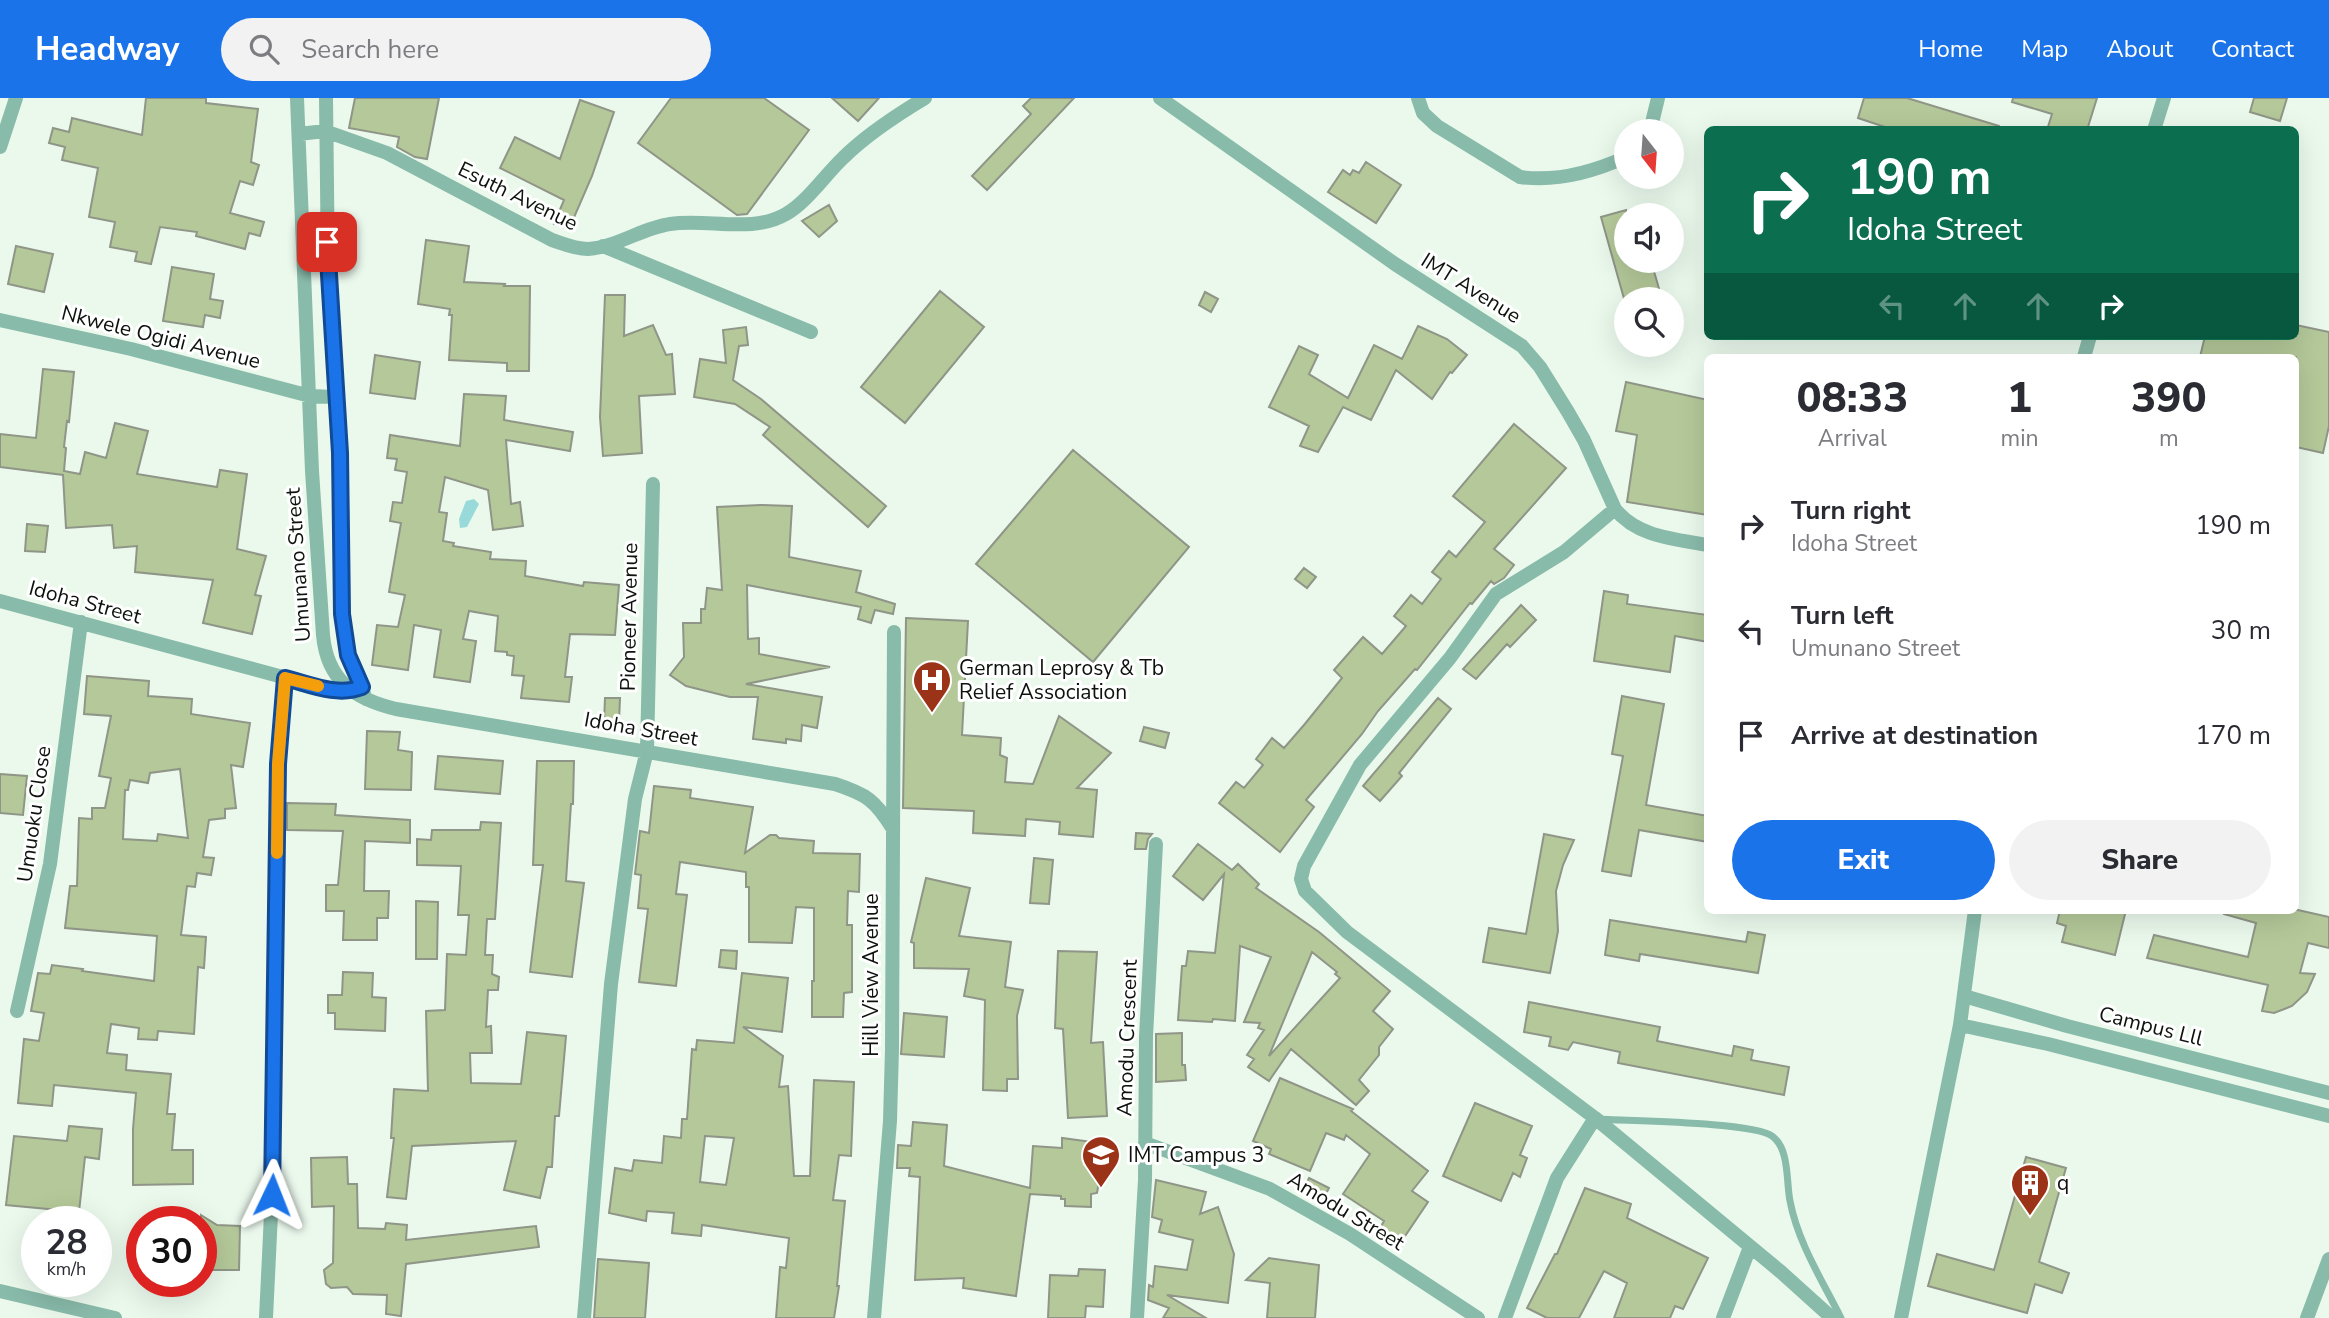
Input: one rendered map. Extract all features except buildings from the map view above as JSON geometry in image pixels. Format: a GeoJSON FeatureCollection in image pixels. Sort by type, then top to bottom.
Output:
{"type":"FeatureCollection","features":[{"type":"Feature","properties":{"kind":"street"},"geometry":{"type":"LineString","coordinates":[[0,147],[16,98]]}},
{"type":"Feature","properties":{"kind":"street","name":"Umunano Street"},"geometry":{"type":"LineString","coordinates":[[298,98],[312,471],[324,647],[331,665],[359,693]]}},
{"type":"Feature","properties":{"kind":"street","name":"Umunano Street"},"geometry":{"type":"LineString","coordinates":[[326,98],[328,270],[340,453],[342,614],[348,655],[359,693]]}},
{"type":"Feature","properties":{"kind":"street","name":"Esuth Avenue"},"geometry":{"type":"LineString","coordinates":[[325,131],[387,153],[552,240],[573,248],[588,249],[670,224],[727,224],[778,218],[802,202],[845,156],[925,98]]}},
{"type":"Feature","properties":{"kind":"street","name":"IMT Avenue"},"geometry":{"type":"LineString","coordinates":[[1160,98],[1395,264],[1522,346],[1540,367],[1584,440],[1615,509],[1629,524],[1649,533],[1704,544]]}},
{"type":"Feature","properties":{"kind":"street"},"geometry":{"type":"LineString","coordinates":[[1419,98],[1423,113],[1437,125],[1520,177],[1561,177],[1614,163]]}},
{"type":"Feature","properties":{"kind":"street"},"geometry":{"type":"LineString","coordinates":[[1654,119],[1658,98]]}},
{"type":"Feature","properties":{"kind":"street"},"geometry":{"type":"LineString","coordinates":[[2155,126],[2164,98]]}},
{"type":"Feature","properties":{"kind":"street"},"geometry":{"type":"LineString","coordinates":[[299,134],[325,131]]}},
{"type":"Feature","properties":{"kind":"street"},"geometry":{"type":"LineString","coordinates":[[603,246],[811,332]]}},
{"type":"Feature","properties":{"kind":"street","name":"Nkwele Ogidi Avenue"},"geometry":{"type":"LineString","coordinates":[[0,320],[131,349],[310,396],[335,397]]}},
{"type":"Feature","properties":{"kind":"street","name":"Pioneer Avenue"},"geometry":{"type":"LineString","coordinates":[[584,1318],[611,984],[635,799],[647,751],[653,484]]}},
{"type":"Feature","properties":{"kind":"street"},"geometry":{"type":"LineString","coordinates":[[1615,509],[1564,552],[1496,594],[1450,658],[1360,765],[1304,866],[1301,879],[1304,891],[1347,932],[1595,1118],[1832,1318]]}},
{"type":"Feature","properties":{"kind":"street","name":"Idoha Street"},"geometry":{"type":"LineString","coordinates":[[0,601],[285,678],[359,693],[396,709],[835,784],[861,793],[873,802],[893,828]]}},
{"type":"Feature","properties":{"kind":"street","name":"Umuoku Close"},"geometry":{"type":"LineString","coordinates":[[17,1012],[50,864],[81,622]]}},
{"type":"Feature","properties":{"kind":"street","name":"Hill View Avenue"},"geometry":{"type":"LineString","coordinates":[[874,1318],[890,1121],[894,632]]}},
{"type":"Feature","properties":{"kind":"street"},"geometry":{"type":"LineString","coordinates":[[266,1318],[273,1172],[278,764],[285,678]]}},
{"type":"Feature","properties":{"kind":"street","name":"Amodu Crescent"},"geometry":{"type":"LineString","coordinates":[[1138,1318],[1146,1037],[1156,844]]}},
{"type":"Feature","properties":{"kind":"street"},"geometry":{"type":"LineString","coordinates":[[1901,1318],[1960,1025],[1974,914]]}},
{"type":"Feature","properties":{"kind":"street","name":"Campus Lll"},"geometry":{"type":"LineString","coordinates":[[1964,996],[2067,1026],[2329,1093]]}},
{"type":"Feature","properties":{"kind":"street"},"geometry":{"type":"LineString","coordinates":[[1960,1025],[2061,1047],[2329,1116]]}},
{"type":"Feature","properties":{"kind":"street"},"geometry":{"type":"LineString","coordinates":[[1505,1318],[1557,1178],[1595,1118]]}},
{"type":"Feature","properties":{"kind":"street","name":"Amodu Street"},"geometry":{"type":"LineString","coordinates":[[1145,1143],[1270,1189],[1350,1234],[1478,1318]]}},
{"type":"Feature","properties":{"kind":"street"},"geometry":{"type":"LineString","coordinates":[[1723,1318],[1750,1247]]}},
{"type":"Feature","properties":{"kind":"street"},"geometry":{"type":"LineString","coordinates":[[2307,1318],[2329,1259]]}},
{"type":"Feature","properties":{"kind":"street"},"geometry":{"type":"LineString","coordinates":[[0,1292],[115,1318]]}},
{"type":"Feature","properties":{"kind":"lane"},"geometry":{"type":"LineString","coordinates":[[1595,1118],[1733,1126],[1772,1135],[1780,1145],[1784,1159],[1796,1228],[1841,1318]]}},
{"type":"Feature","properties":{"kind":"water"},"geometry":{"type":"Polygon","coordinates":[[[474,499],[479,504],[467,527],[460,528],[459,519],[466,501],[474,499]]]}},
{"type":"Feature","properties":{"kind":"slow traffic"},"geometry":{"type":"LineString","coordinates":[[277,853],[278,764],[285,678],[318,686]]}},
{"type":"Feature","properties":{"kind":"place","name":"German Leprosy & Tb Relief Association"},"geometry":{"type":"Point","coordinates":[932,714]}},
{"type":"Feature","properties":{"kind":"place","name":"IMT Campus 3"},"geometry":{"type":"Point","coordinates":[1101,1189]}},
{"type":"Feature","properties":{"kind":"place","name":"q"},"geometry":{"type":"Point","coordinates":[2030,1217]}},
{"type":"Feature","properties":{"kind":"route"},"geometry":{"type":"LineString","coordinates":[[272,1195],[278,764],[285,678],[340,691],[350,692],[362,687],[348,655],[342,614],[340,453],[327,242]]}}]}
